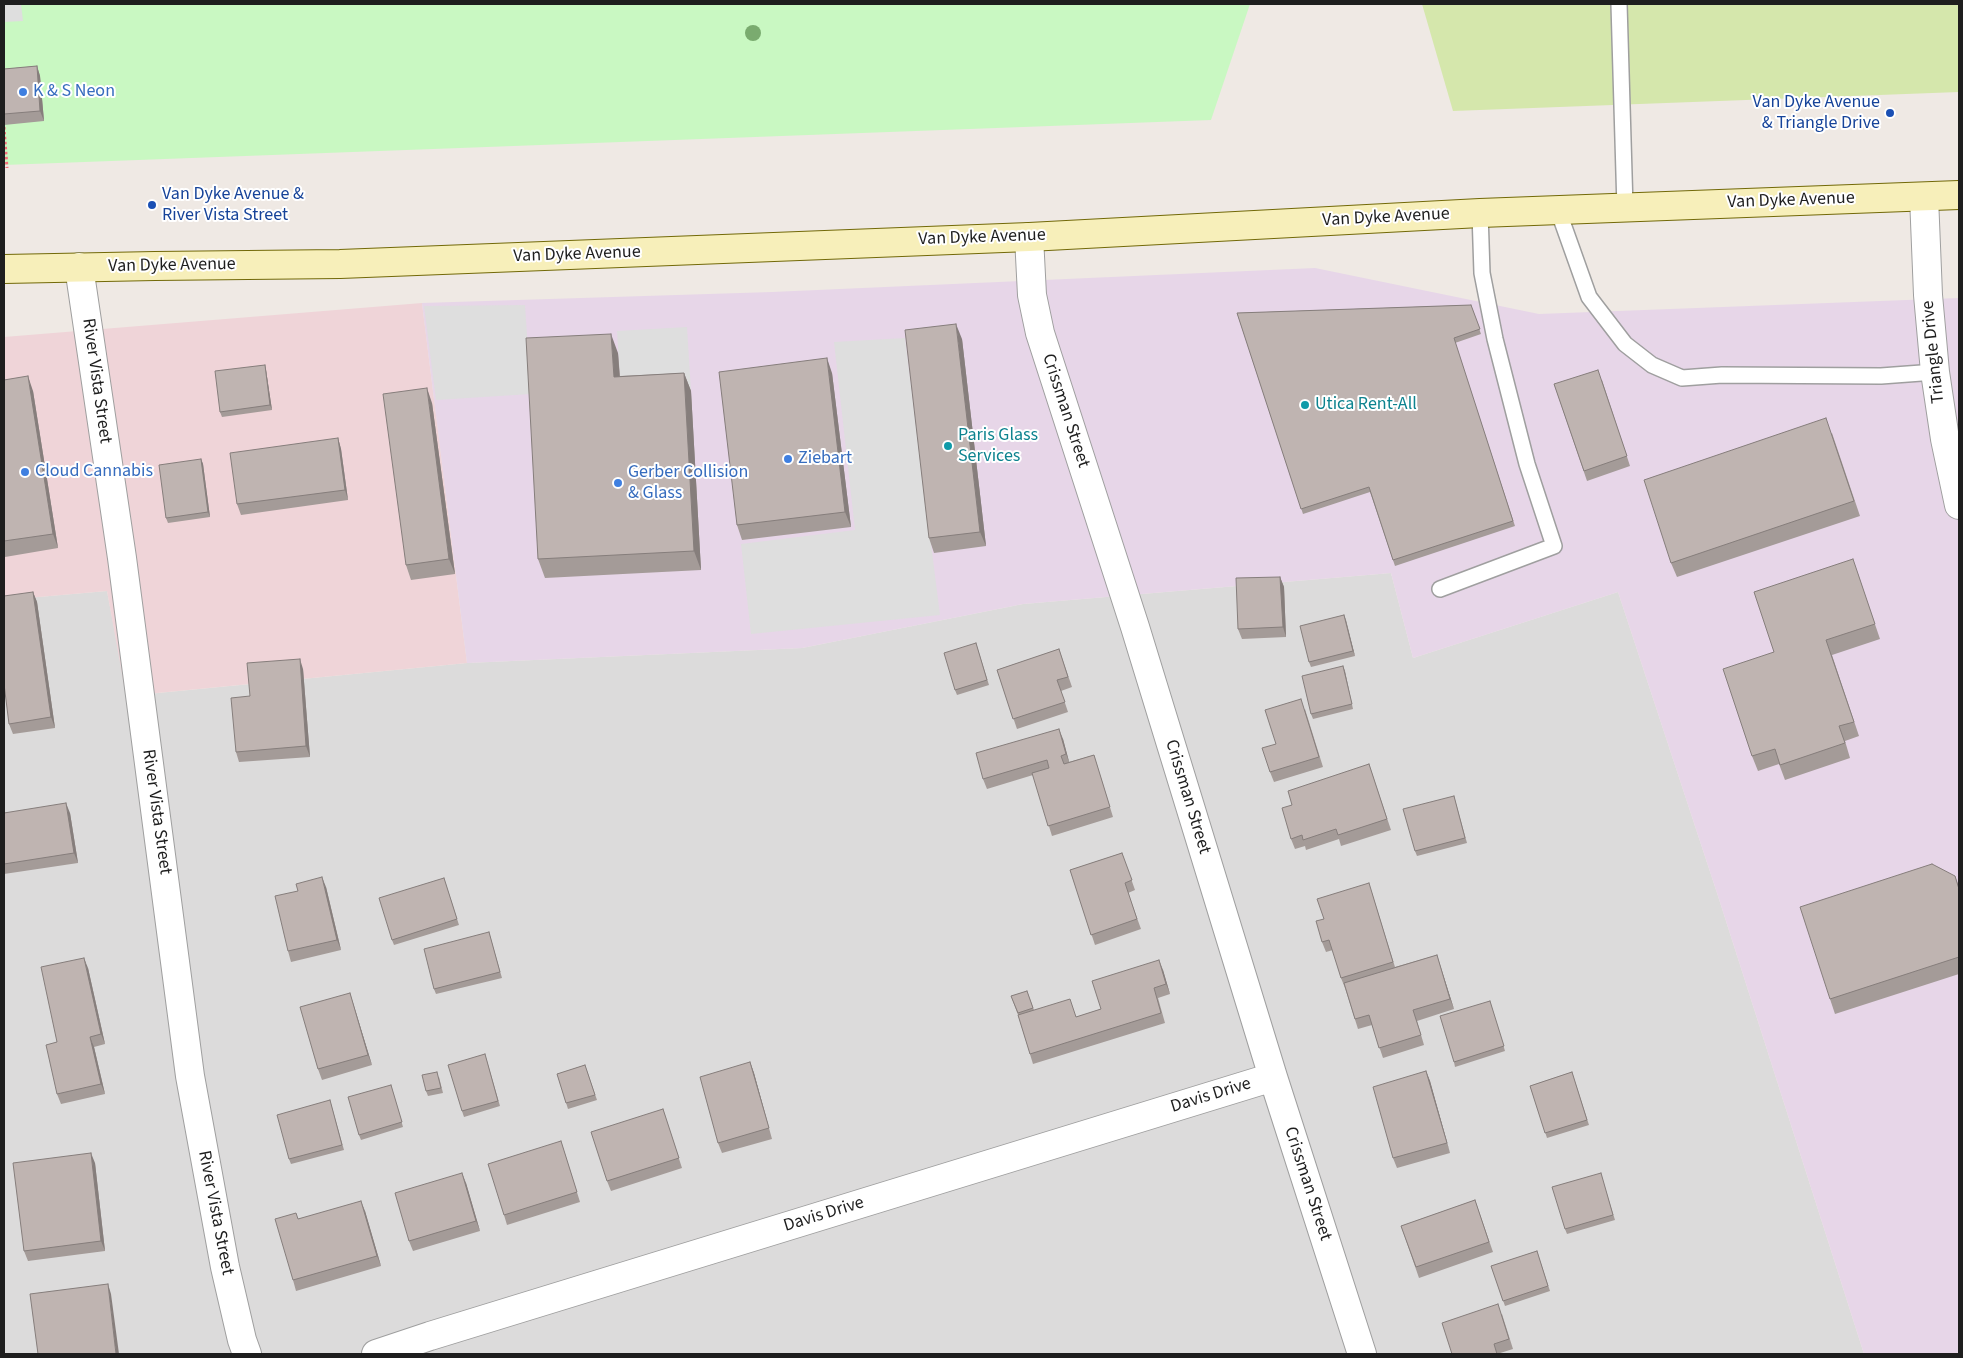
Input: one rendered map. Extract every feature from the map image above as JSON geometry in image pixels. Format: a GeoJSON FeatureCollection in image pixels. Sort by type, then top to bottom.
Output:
{"type":"FeatureCollection","features":[{"type":"Feature","properties":{"kind":"main road","name":"Van Dyke Avenue"},"geometry":{"type":"LineString","coordinates":[[4,269],[340,264],[1029,236],[1480,213],[1959,195]]}},
{"type":"Feature","properties":{"kind":"street","name":"Triangle Drive"},"geometry":{"type":"LineString","coordinates":[[1924,197],[1928,295],[1934,372],[1959,506]]}},
{"type":"Feature","properties":{"kind":"street","name":"Crissman Street"},"geometry":{"type":"LineString","coordinates":[[1029,236],[1032,295],[1040,334],[1135,627],[1273,1077],[1362,1354]]}},
{"type":"Feature","properties":{"kind":"street","name":"River Vista Street"},"geometry":{"type":"LineString","coordinates":[[79,268],[122,558],[190,1076],[225,1267],[247,1354]]}},
{"type":"Feature","properties":{"kind":"street","name":"Davis Drive"},"geometry":{"type":"LineString","coordinates":[[376,1354],[1273,1077]]}},
{"type":"Feature","properties":{"kind":"lane"},"geometry":{"type":"LineString","coordinates":[[1619,4],[1625,208]]}},
{"type":"Feature","properties":{"kind":"lane"},"geometry":{"type":"LineString","coordinates":[[1558,210],[1589,297],[1625,344],[1652,365],[1682,378],[1722,375],[1898,376],[1934,372]]}},
{"type":"Feature","properties":{"kind":"lane"},"geometry":{"type":"LineString","coordinates":[[1440,589],[1554,546],[1527,464],[1495,339],[1482,273],[1480,213]]}},
{"type":"Feature","properties":{"kind":"path"},"geometry":{"type":"LineString","coordinates":[[4,128],[7,168]]}},
{"type":"Feature","properties":{"kind":"shaded area"},"geometry":{"type":"Polygon","coordinates":[[[4,4],[21,4],[23,21],[4,22],[4,4]]]}},
{"type":"Feature","properties":{"kind":"shaded area"},"geometry":{"type":"Polygon","coordinates":[[[1315,268],[1539,314],[1959,298],[1959,1354],[1864,1354],[1718,896],[1618,592],[1413,658],[1391,573],[1023,604],[802,648],[467,663],[422,303],[772,292],[1315,268]]]}},
{"type":"Feature","properties":{"kind":"shaded area"},"geometry":{"type":"Polygon","coordinates":[[[422,303],[467,663],[126,696],[107,591],[4,600],[4,337],[422,303]]]}},
{"type":"Feature","properties":{"kind":"shaded area"},"geometry":{"type":"Polygon","coordinates":[[[525,305],[531,394],[436,400],[424,306],[525,305]]]}},
{"type":"Feature","properties":{"kind":"shaded area"},"geometry":{"type":"Polygon","coordinates":[[[687,327],[691,391],[621,396],[617,331],[687,327]]]}},
{"type":"Feature","properties":{"kind":"shaded area"},"geometry":{"type":"Polygon","coordinates":[[[905,338],[940,615],[751,634],[741,544],[855,530],[834,342],[905,338]]]}},
{"type":"Feature","properties":{"kind":"shaded area"},"geometry":{"type":"Polygon","coordinates":[[[1391,573],[1413,658],[1618,592],[1718,896],[1864,1354],[4,1354],[4,600],[107,591],[127,696],[467,663],[802,648],[1023,604],[1391,573]]]}},
{"type":"Feature","properties":{"kind":"green space"},"geometry":{"type":"Polygon","coordinates":[[[4,4],[1250,4],[1211,120],[4,165],[4,4]]]}},
{"type":"Feature","properties":{"kind":"green space"},"geometry":{"type":"Polygon","coordinates":[[[1422,4],[1959,4],[1959,92],[1453,111],[1422,4]]]}},
{"type":"Feature","properties":{"kind":"building","name":"K & S Neon"},"geometry":{"type":"Polygon","coordinates":[[[37,66],[40,111],[4,114],[4,69],[37,66]]]}},
{"type":"Feature","properties":{"kind":"building"},"geometry":{"type":"Polygon","coordinates":[[[1471,305],[1480,329],[1454,338],[1513,521],[1393,560],[1369,487],[1301,509],[1237,313],[1471,305]]]}},
{"type":"Feature","properties":{"kind":"building","name":"Paris Glass Services"},"geometry":{"type":"Polygon","coordinates":[[[956,324],[980,532],[929,538],[905,330],[956,324]]]}},
{"type":"Feature","properties":{"kind":"building","name":"Gerber Collision & Glass"},"geometry":{"type":"Polygon","coordinates":[[[611,334],[614,377],[684,373],[694,551],[538,559],[526,338],[611,334]]]}},
{"type":"Feature","properties":{"kind":"building","name":"Ziebart"},"geometry":{"type":"Polygon","coordinates":[[[827,358],[845,512],[737,525],[719,372],[827,358]]]}},
{"type":"Feature","properties":{"kind":"building"},"geometry":{"type":"Polygon","coordinates":[[[265,365],[270,405],[220,412],[215,371],[265,365]]]}},
{"type":"Feature","properties":{"kind":"building"},"geometry":{"type":"Polygon","coordinates":[[[1598,370],[1627,456],[1584,471],[1554,384],[1598,370]]]}},
{"type":"Feature","properties":{"kind":"building","name":"Cloud Cannabis"},"geometry":{"type":"Polygon","coordinates":[[[28,376],[53,534],[4,541],[4,380],[28,376]]]}},
{"type":"Feature","properties":{"kind":"building"},"geometry":{"type":"Polygon","coordinates":[[[427,388],[449,559],[406,565],[383,394],[427,388]]]}},
{"type":"Feature","properties":{"kind":"building"},"geometry":{"type":"Polygon","coordinates":[[[1826,418],[1854,501],[1671,563],[1644,480],[1826,418]]]}},
{"type":"Feature","properties":{"kind":"building"},"geometry":{"type":"Polygon","coordinates":[[[338,438],[345,490],[237,504],[230,453],[338,438]]]}},
{"type":"Feature","properties":{"kind":"building"},"geometry":{"type":"Polygon","coordinates":[[[201,459],[208,512],[166,518],[159,465],[201,459]]]}},
{"type":"Feature","properties":{"kind":"building"},"geometry":{"type":"Polygon","coordinates":[[[1853,559],[1875,624],[1826,640],[1854,722],[1839,726],[1845,743],[1780,765],[1775,749],[1752,756],[1723,669],[1774,652],[1754,592],[1853,559]]]}},
{"type":"Feature","properties":{"kind":"building"},"geometry":{"type":"Polygon","coordinates":[[[1280,577],[1283,627],[1238,629],[1236,578],[1280,577]]]}},
{"type":"Feature","properties":{"kind":"building"},"geometry":{"type":"Polygon","coordinates":[[[33,592],[51,717],[9,724],[4,684],[4,596],[33,592]]]}},
{"type":"Feature","properties":{"kind":"building"},"geometry":{"type":"Polygon","coordinates":[[[1344,615],[1353,651],[1309,662],[1300,626],[1344,615]]]}},
{"type":"Feature","properties":{"kind":"building"},"geometry":{"type":"Polygon","coordinates":[[[976,643],[987,680],[955,690],[944,653],[976,643]]]}},
{"type":"Feature","properties":{"kind":"building"},"geometry":{"type":"Polygon","coordinates":[[[1059,649],[1068,677],[1057,680],[1065,702],[1013,719],[997,670],[1059,649]]]}},
{"type":"Feature","properties":{"kind":"building"},"geometry":{"type":"Polygon","coordinates":[[[300,659],[306,746],[236,752],[231,698],[250,696],[247,663],[300,659]]]}},
{"type":"Feature","properties":{"kind":"building"},"geometry":{"type":"Polygon","coordinates":[[[1343,666],[1352,704],[1311,714],[1302,676],[1343,666]]]}},
{"type":"Feature","properties":{"kind":"building"},"geometry":{"type":"Polygon","coordinates":[[[1301,699],[1319,757],[1270,772],[1262,748],[1276,744],[1265,710],[1301,699]]]}},
{"type":"Feature","properties":{"kind":"building"},"geometry":{"type":"Polygon","coordinates":[[[1059,729],[1066,754],[1061,756],[1064,764],[1094,755],[1110,807],[1048,826],[1032,773],[1049,768],[1047,760],[983,779],[976,753],[1059,729]]]}},
{"type":"Feature","properties":{"kind":"building"},"geometry":{"type":"Polygon","coordinates":[[[1369,764],[1387,819],[1338,835],[1336,829],[1303,840],[1302,835],[1291,839],[1282,808],[1292,805],[1288,791],[1369,764]]]}},
{"type":"Feature","properties":{"kind":"building"},"geometry":{"type":"Polygon","coordinates":[[[1454,796],[1465,838],[1415,851],[1403,809],[1454,796]]]}},
{"type":"Feature","properties":{"kind":"building"},"geometry":{"type":"Polygon","coordinates":[[[66,803],[74,853],[4,864],[4,813],[66,803]]]}},
{"type":"Feature","properties":{"kind":"building"},"geometry":{"type":"Polygon","coordinates":[[[1122,853],[1132,880],[1125,883],[1137,919],[1091,935],[1070,870],[1122,853]]]}},
{"type":"Feature","properties":{"kind":"building"},"geometry":{"type":"Polygon","coordinates":[[[1932,864],[1955,876],[1959,889],[1959,957],[1830,999],[1800,907],[1932,864]]]}},
{"type":"Feature","properties":{"kind":"building"},"geometry":{"type":"Polygon","coordinates":[[[322,877],[337,940],[288,951],[275,896],[298,891],[296,884],[322,877]]]}},
{"type":"Feature","properties":{"kind":"building"},"geometry":{"type":"Polygon","coordinates":[[[444,878],[457,919],[392,940],[379,898],[444,878]]]}},
{"type":"Feature","properties":{"kind":"building"},"geometry":{"type":"Polygon","coordinates":[[[1369,883],[1393,962],[1341,978],[1329,940],[1322,942],[1316,921],[1324,919],[1317,899],[1369,883]]]}},
{"type":"Feature","properties":{"kind":"building"},"geometry":{"type":"Polygon","coordinates":[[[489,932],[500,972],[434,989],[424,949],[489,932]]]}},
{"type":"Feature","properties":{"kind":"building"},"geometry":{"type":"Polygon","coordinates":[[[1437,955],[1450,999],[1413,1010],[1421,1035],[1379,1048],[1369,1015],[1355,1019],[1344,983],[1437,955]]]}},
{"type":"Feature","properties":{"kind":"building"},"geometry":{"type":"Polygon","coordinates":[[[84,958],[101,1034],[90,1037],[101,1084],[57,1094],[46,1045],[57,1042],[41,967],[84,958]]]}},
{"type":"Feature","properties":{"kind":"building"},"geometry":{"type":"Polygon","coordinates":[[[1159,960],[1166,984],[1154,988],[1161,1013],[1030,1054],[1018,1015],[1070,999],[1076,1017],[1101,1009],[1092,981],[1159,960]]]}},
{"type":"Feature","properties":{"kind":"building"},"geometry":{"type":"Polygon","coordinates":[[[1027,991],[1033,1008],[1018,1013],[1011,996],[1027,991]]]}},
{"type":"Feature","properties":{"kind":"building"},"geometry":{"type":"Polygon","coordinates":[[[350,993],[368,1055],[318,1069],[300,1007],[350,993]]]}},
{"type":"Feature","properties":{"kind":"building"},"geometry":{"type":"Polygon","coordinates":[[[1490,1001],[1504,1046],[1454,1062],[1440,1016],[1490,1001]]]}},
{"type":"Feature","properties":{"kind":"building"},"geometry":{"type":"Polygon","coordinates":[[[485,1054],[498,1101],[462,1111],[448,1065],[485,1054]]]}},
{"type":"Feature","properties":{"kind":"building"},"geometry":{"type":"Polygon","coordinates":[[[750,1062],[769,1128],[718,1143],[700,1077],[750,1062]]]}},
{"type":"Feature","properties":{"kind":"building"},"geometry":{"type":"Polygon","coordinates":[[[585,1065],[595,1095],[566,1103],[557,1074],[585,1065]]]}},
{"type":"Feature","properties":{"kind":"building"},"geometry":{"type":"Polygon","coordinates":[[[1426,1071],[1447,1143],[1393,1158],[1373,1087],[1426,1071]]]}},
{"type":"Feature","properties":{"kind":"building"},"geometry":{"type":"Polygon","coordinates":[[[437,1072],[441,1088],[426,1091],[422,1075],[437,1072]]]}},
{"type":"Feature","properties":{"kind":"building"},"geometry":{"type":"Polygon","coordinates":[[[1572,1072],[1587,1120],[1545,1133],[1530,1086],[1572,1072]]]}},
{"type":"Feature","properties":{"kind":"building"},"geometry":{"type":"Polygon","coordinates":[[[391,1085],[402,1122],[359,1135],[348,1097],[391,1085]]]}},
{"type":"Feature","properties":{"kind":"building"},"geometry":{"type":"Polygon","coordinates":[[[330,1100],[342,1145],[289,1159],[277,1115],[330,1100]]]}},
{"type":"Feature","properties":{"kind":"building"},"geometry":{"type":"Polygon","coordinates":[[[663,1109],[679,1158],[607,1181],[591,1132],[663,1109]]]}},
{"type":"Feature","properties":{"kind":"building"},"geometry":{"type":"Polygon","coordinates":[[[561,1141],[577,1192],[504,1215],[488,1164],[561,1141]]]}},
{"type":"Feature","properties":{"kind":"building"},"geometry":{"type":"Polygon","coordinates":[[[91,1153],[101,1241],[24,1251],[13,1163],[91,1153]]]}},
{"type":"Feature","properties":{"kind":"building"},"geometry":{"type":"Polygon","coordinates":[[[462,1173],[476,1221],[409,1241],[395,1193],[462,1173]]]}},
{"type":"Feature","properties":{"kind":"building"},"geometry":{"type":"Polygon","coordinates":[[[1601,1173],[1613,1215],[1565,1229],[1552,1187],[1601,1173]]]}},
{"type":"Feature","properties":{"kind":"building"},"geometry":{"type":"Polygon","coordinates":[[[1475,1200],[1489,1242],[1416,1267],[1401,1226],[1475,1200]]]}},
{"type":"Feature","properties":{"kind":"building"},"geometry":{"type":"Polygon","coordinates":[[[361,1201],[377,1256],[293,1280],[275,1219],[296,1213],[298,1219],[361,1201]]]}},
{"type":"Feature","properties":{"kind":"building"},"geometry":{"type":"Polygon","coordinates":[[[1537,1251],[1548,1286],[1503,1301],[1491,1266],[1537,1251]]]}},
{"type":"Feature","properties":{"kind":"building"},"geometry":{"type":"Polygon","coordinates":[[[108,1284],[116,1354],[38,1354],[30,1294],[108,1284]]]}},
{"type":"Feature","properties":{"kind":"building"},"geometry":{"type":"Polygon","coordinates":[[[1498,1304],[1509,1339],[1494,1344],[1497,1354],[1452,1354],[1442,1323],[1498,1304]]]}},
{"type":"Feature","properties":{"kind":"place","name":"K & S Neon"},"geometry":{"type":"Point","coordinates":[23,92]}},
{"type":"Feature","properties":{"kind":"place","name":"Van Dyke Avenue & Triangle Drive"},"geometry":{"type":"Point","coordinates":[1890,113]}},
{"type":"Feature","properties":{"kind":"place","name":"Van Dyke Avenue & River Vista Street"},"geometry":{"type":"Point","coordinates":[152,205]}},
{"type":"Feature","properties":{"kind":"place","name":"Utica Rent-All"},"geometry":{"type":"Point","coordinates":[1305,405]}},
{"type":"Feature","properties":{"kind":"place","name":"Paris Glass Services"},"geometry":{"type":"Point","coordinates":[948,446]}},
{"type":"Feature","properties":{"kind":"place","name":"Ziebart"},"geometry":{"type":"Point","coordinates":[788,459]}},
{"type":"Feature","properties":{"kind":"place","name":"Cloud Cannabis"},"geometry":{"type":"Point","coordinates":[25,472]}},
{"type":"Feature","properties":{"kind":"place","name":"Gerber Collision & Glass"},"geometry":{"type":"Point","coordinates":[618,483]}}]}
